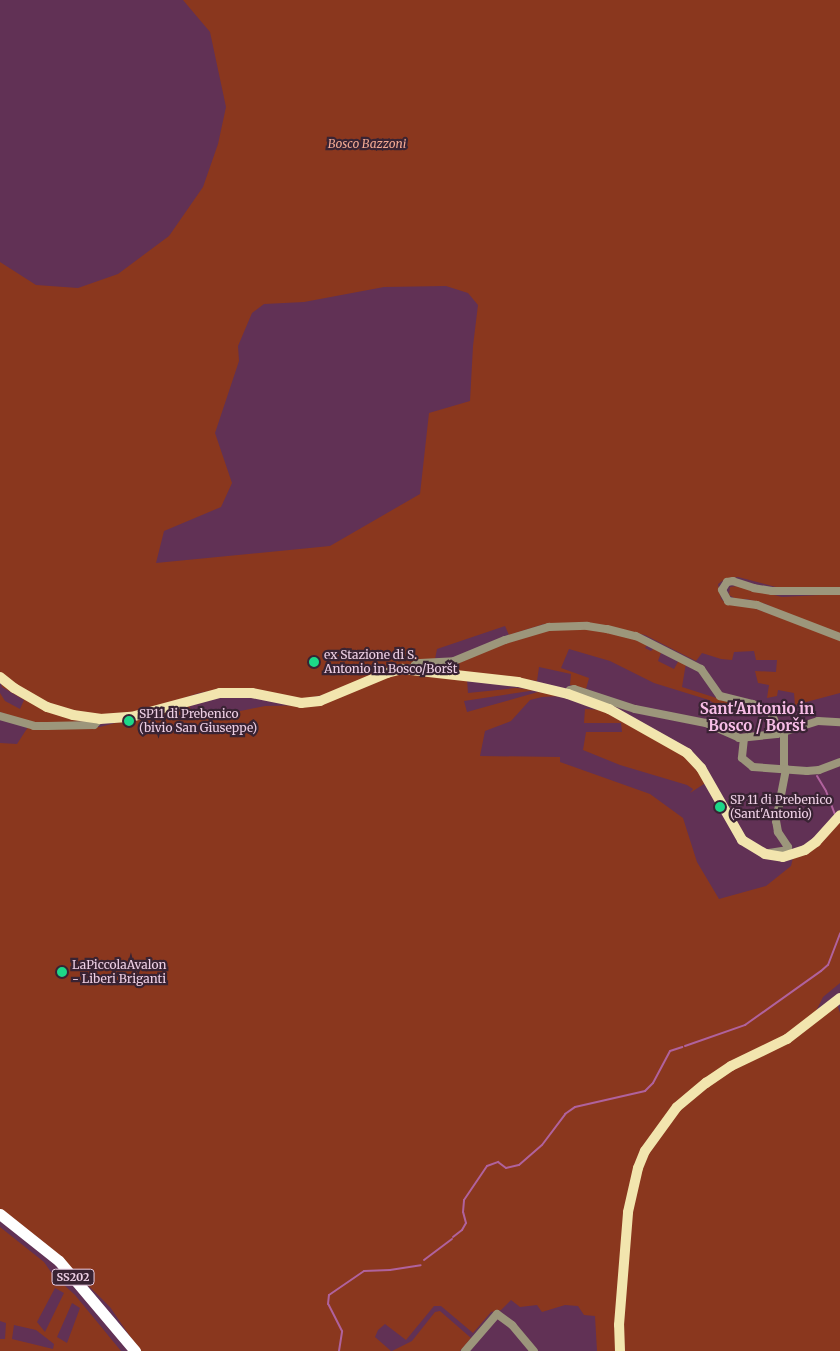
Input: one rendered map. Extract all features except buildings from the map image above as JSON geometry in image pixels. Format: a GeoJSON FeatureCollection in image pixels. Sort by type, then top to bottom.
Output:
{"type":"FeatureCollection","features":[{"type":"Feature","properties":{"kind":"highway","name":"SS202"},"geometry":{"type":"LineString","coordinates":[[0,1214],[58,1262],[135,1351]]}},
{"type":"Feature","properties":{"kind":"highway","name":"SS202"},"geometry":{"type":"LineString","coordinates":[[0,1222],[32,1247],[61,1274],[126,1351]]}},
{"type":"Feature","properties":{"kind":"main road"},"geometry":{"type":"LineString","coordinates":[[0,677],[14,688],[47,707],[72,715],[100,719],[131,717],[220,693],[252,693],[301,703],[320,701],[387,673],[412,669],[518,682],[568,694],[609,709],[659,736],[694,759],[742,840],[765,854],[783,857],[805,850],[816,842],[840,815]]}},
{"type":"Feature","properties":{"kind":"main road"},"geometry":{"type":"LineString","coordinates":[[620,1351],[620,1317],[630,1198],[638,1168],[650,1143],[677,1107],[706,1083],[731,1066],[787,1040],[840,998]]}},
{"type":"Feature","properties":{"kind":"street"},"geometry":{"type":"LineString","coordinates":[[840,591],[772,591],[754,588],[733,581],[728,582],[722,590],[728,601],[757,604],[818,630],[840,637]]}},
{"type":"Feature","properties":{"kind":"street"},"geometry":{"type":"LineString","coordinates":[[412,669],[420,663],[454,661],[505,640],[549,627],[587,626],[636,636],[701,669],[720,696],[753,704],[771,712],[780,733],[785,769],[776,821],[778,832],[788,847],[787,850],[765,854]]}},
{"type":"Feature","properties":{"kind":"street"},"geometry":{"type":"LineString","coordinates":[[568,694],[570,690],[574,689],[622,706],[706,723],[739,738],[780,733],[818,721],[840,722]]}},
{"type":"Feature","properties":{"kind":"street"},"geometry":{"type":"LineString","coordinates":[[0,716],[34,726],[94,725],[100,719]]}},
{"type":"Feature","properties":{"kind":"street"},"geometry":{"type":"LineString","coordinates":[[744,738],[742,758],[754,767],[819,770],[840,762]]}},
{"type":"Feature","properties":{"kind":"street"},"geometry":{"type":"LineString","coordinates":[[465,1351],[497,1314],[512,1325],[534,1351]]}},
{"type":"Feature","properties":{"kind":"green space","name":"Bosco Bazzoni"},"geometry":{"type":"Polygon","coordinates":[[[183,0],[840,0],[840,588],[776,587],[738,577],[725,579],[718,584],[721,599],[728,605],[745,605],[840,639],[840,693],[795,705],[794,693],[778,690],[777,696],[767,698],[769,685],[758,683],[755,671],[776,672],[777,660],[756,660],[754,651],[734,652],[732,660],[721,659],[702,653],[696,661],[645,635],[606,626],[571,623],[544,624],[509,635],[505,626],[437,649],[435,659],[417,660],[411,667],[328,694],[303,699],[220,689],[199,693],[141,712],[113,715],[77,713],[37,698],[0,673],[0,262],[36,285],[78,288],[118,274],[169,236],[203,187],[218,144],[226,107],[210,32],[183,0]],[[446,286],[384,287],[304,302],[264,304],[252,313],[238,346],[239,361],[215,433],[232,483],[221,507],[164,531],[156,563],[330,546],[420,494],[429,413],[470,401],[473,346],[478,305],[468,293],[446,286]]]}},
{"type":"Feature","properties":{"kind":"green space"},"geometry":{"type":"Polygon","coordinates":[[[737,586],[782,597],[840,594],[840,634],[795,618],[766,604],[747,599],[736,599],[729,595],[730,587],[737,586]]]}},
{"type":"Feature","properties":{"kind":"green space"},"geometry":{"type":"Polygon","coordinates":[[[583,628],[627,636],[647,645],[645,648],[651,651],[654,648],[661,653],[658,661],[674,669],[679,660],[686,663],[682,687],[732,703],[729,713],[709,700],[654,683],[610,661],[569,649],[561,668],[589,678],[586,689],[570,685],[571,674],[539,667],[537,681],[422,667],[546,630],[583,628]]]}},
{"type":"Feature","properties":{"kind":"green space"},"geometry":{"type":"Polygon","coordinates":[[[394,673],[467,679],[468,693],[516,688],[536,690],[464,701],[467,712],[538,692],[562,696],[530,700],[511,721],[485,731],[480,756],[560,757],[560,762],[650,794],[683,818],[697,862],[719,899],[766,886],[791,866],[793,858],[840,820],[840,983],[823,997],[816,1011],[788,1034],[703,1081],[635,1166],[617,1351],[597,1351],[595,1316],[584,1315],[578,1306],[565,1305],[542,1312],[537,1305],[520,1307],[511,1300],[501,1310],[491,1312],[473,1333],[441,1306],[434,1306],[406,1340],[385,1324],[378,1330],[375,1337],[391,1351],[140,1351],[110,1307],[40,1239],[0,1209],[0,743],[17,744],[28,727],[100,727],[188,704],[195,717],[221,715],[265,706],[311,705],[394,673]]]}},
{"type":"Feature","properties":{"kind":"green space"},"geometry":{"type":"Polygon","coordinates":[[[0,680],[13,691],[91,721],[29,722],[0,712],[0,693],[5,701],[20,709],[24,700],[2,687],[0,680]]]}},
{"type":"Feature","properties":{"kind":"green space"},"geometry":{"type":"Polygon","coordinates":[[[585,709],[603,710],[681,753],[707,782],[690,793],[693,789],[687,785],[620,765],[583,750],[586,732],[622,732],[621,723],[584,723],[585,709]]]}},
{"type":"Feature","properties":{"kind":"green space"},"geometry":{"type":"Polygon","coordinates":[[[837,1004],[840,1013],[840,1351],[623,1351],[623,1321],[631,1213],[639,1175],[649,1152],[669,1120],[699,1091],[837,1004]]]}},
{"type":"Feature","properties":{"kind":"green space"},"geometry":{"type":"Polygon","coordinates":[[[0,1227],[44,1262],[53,1275],[75,1295],[121,1351],[0,1351],[0,1339],[5,1339],[6,1323],[0,1321],[0,1227]],[[55,1288],[37,1322],[45,1332],[64,1293],[55,1288]],[[72,1303],[57,1337],[67,1343],[80,1308],[72,1303]],[[14,1325],[12,1339],[53,1349],[54,1344],[36,1330],[14,1325]]]}},
{"type":"Feature","properties":{"kind":"green space"},"geometry":{"type":"Polygon","coordinates":[[[440,1311],[471,1338],[460,1351],[392,1351],[412,1341],[435,1312],[440,1311]]]}},
{"type":"Feature","properties":{"kind":"waterway"},"geometry":{"type":"LineString","coordinates":[[817,776],[826,791],[835,814]]}},
{"type":"Feature","properties":{"kind":"waterway"},"geometry":{"type":"LineString","coordinates":[[685,1046],[745,1025],[821,971],[828,965],[840,933]]}},
{"type":"Feature","properties":{"kind":"waterway"},"geometry":{"type":"LineString","coordinates":[[453,1237],[462,1230],[466,1223],[463,1212],[464,1200],[487,1166],[498,1162],[506,1168],[519,1165],[542,1145],[565,1114],[575,1107],[645,1091],[653,1083],[670,1051],[682,1047]]}},
{"type":"Feature","properties":{"kind":"waterway"},"geometry":{"type":"LineString","coordinates":[[424,1260],[452,1239]]}},
{"type":"Feature","properties":{"kind":"waterway"},"geometry":{"type":"LineString","coordinates":[[339,1351],[342,1331],[328,1304],[329,1295],[364,1271],[390,1270],[421,1265]]}},
{"type":"Feature","properties":{"kind":"place","name":"ex Stazione di S. Antonio in Bosco/Boršt"},"geometry":{"type":"Point","coordinates":[314,662]}},
{"type":"Feature","properties":{"kind":"place","name":"SP11 di Prebenico (bivio San Giuseppe)"},"geometry":{"type":"Point","coordinates":[129,721]}},
{"type":"Feature","properties":{"kind":"place","name":"SP 11 di Prebenico (Sant'Antonio)"},"geometry":{"type":"Point","coordinates":[720,807]}},
{"type":"Feature","properties":{"kind":"place","name":"LaPiccolaAvalon - Liberi Briganti"},"geometry":{"type":"Point","coordinates":[62,972]}},
{"type":"Feature","properties":{"kind":"district","name":"Sant'Antonio in Bosco / Boršt"},"geometry":{"type":"Point","coordinates":[757,716]}}]}
